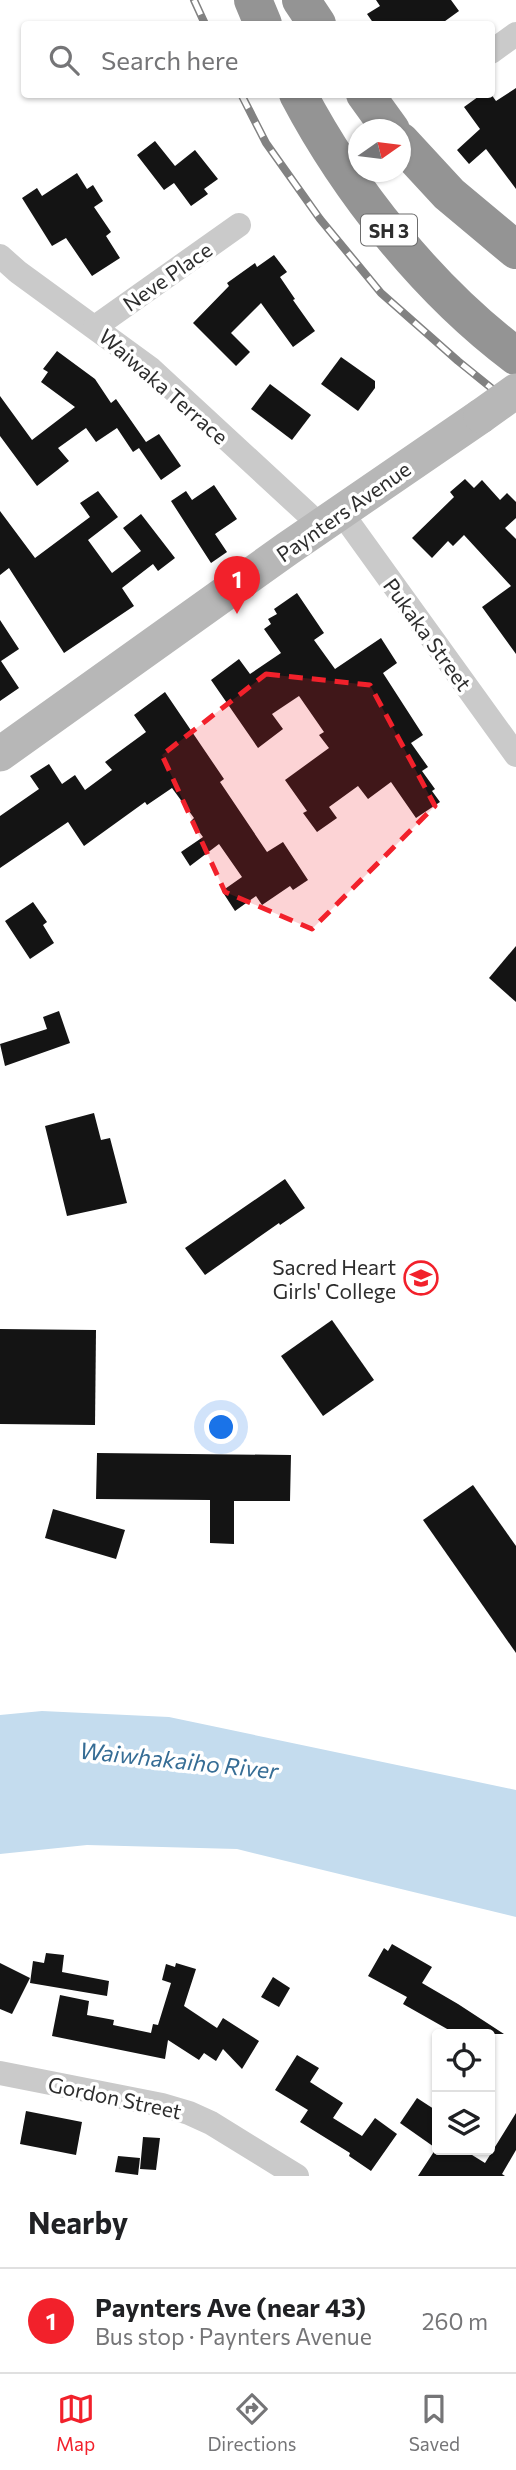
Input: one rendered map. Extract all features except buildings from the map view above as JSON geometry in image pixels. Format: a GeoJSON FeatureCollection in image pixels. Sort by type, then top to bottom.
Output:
{"type":"FeatureCollection","features":[{"type":"Feature","properties":{"kind":"highway"},"geometry":{"type":"LineString","coordinates":[[253,0],[262,21]]}},
{"type":"Feature","properties":{"kind":"highway"},"geometry":{"type":"LineString","coordinates":[[301,0],[315,21]]}},
{"type":"Feature","properties":{"kind":"highway","name":"SH 3"},"geometry":{"type":"LineString","coordinates":[[300,98],[341,166],[378,216],[458,305],[516,356]]}},
{"type":"Feature","properties":{"kind":"highway"},"geometry":{"type":"LineString","coordinates":[[368,98],[383,119]]}},
{"type":"Feature","properties":{"kind":"highway"},"geometry":{"type":"LineString","coordinates":[[411,152],[449,194],[516,250]]}},
{"type":"Feature","properties":{"kind":"street"},"geometry":{"type":"LineString","coordinates":[[495,50],[516,34]]}},
{"type":"Feature","properties":{"kind":"street","name":"Neve Place"},"geometry":{"type":"LineString","coordinates":[[95,327],[239,225]]}},
{"type":"Feature","properties":{"kind":"street","name":"Waiwaka Terrace"},"geometry":{"type":"LineString","coordinates":[[0,256],[151,369],[308,514],[330,520]]}},
{"type":"Feature","properties":{"kind":"street","name":"Paynters Avenue"},"geometry":{"type":"LineString","coordinates":[[0,754],[516,391]]}},
{"type":"Feature","properties":{"kind":"street","name":"Pukaka Street"},"geometry":{"type":"LineString","coordinates":[[330,520],[516,755]]}},
{"type":"Feature","properties":{"kind":"street","name":"Gordon Street"},"geometry":{"type":"LineString","coordinates":[[0,2073],[162,2105],[189,2113],[211,2123],[297,2176]]}},
{"type":"Feature","properties":{"kind":"highlighted area"},"geometry":{"type":"Polygon","coordinates":[[[266,674],[370,685],[435,806],[312,929],[225,892],[162,755],[266,674]]]}},
{"type":"Feature","properties":{"kind":"water","name":"Waiwhakaiho River"},"geometry":{"type":"Polygon","coordinates":[[[42,1711],[169,1717],[516,1790],[516,1917],[237,1849],[87,1845],[0,1854],[0,1715],[42,1711]]]}},
{"type":"Feature","properties":{"kind":"railway"},"geometry":{"type":"LineString","coordinates":[[194,0],[204,21]]}},
{"type":"Feature","properties":{"kind":"railway"},"geometry":{"type":"LineString","coordinates":[[243,98],[266,143],[320,219],[381,293],[516,408]]}},
{"type":"Feature","properties":{"kind":"place","name":"Paynters Ave (near 43)"},"geometry":{"type":"Point","coordinates":[237,614]}},
{"type":"Feature","properties":{"kind":"place","name":"Sacred Heart Girls' College"},"geometry":{"type":"Point","coordinates":[421,1278]}}]}
